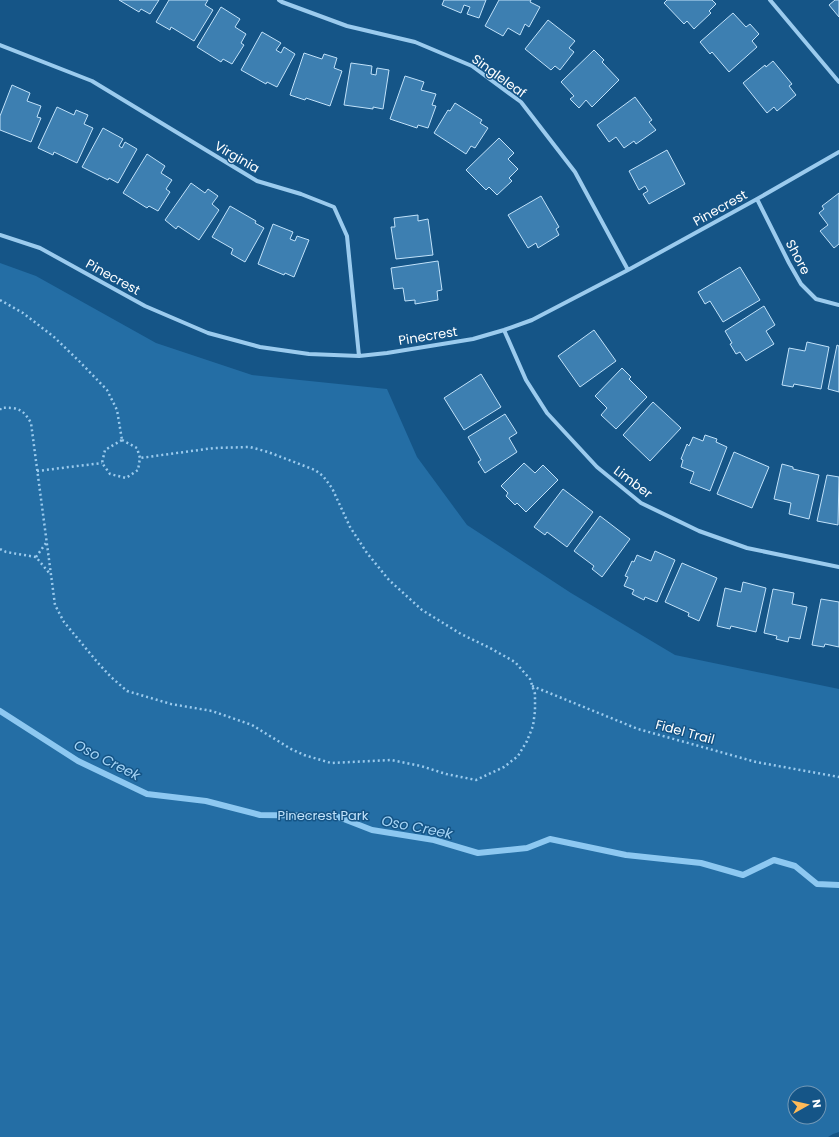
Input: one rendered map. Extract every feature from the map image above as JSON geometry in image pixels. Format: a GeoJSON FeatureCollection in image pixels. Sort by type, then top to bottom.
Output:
{"type":"FeatureCollection","features":[{"type":"Feature","properties":{"kind":"street","name":"Singleleaf"},"geometry":{"type":"LineString","coordinates":[[278,0],[347,26],[415,42],[472,66],[521,102],[576,172],[628,270]]}},
{"type":"Feature","properties":{"kind":"street"},"geometry":{"type":"LineString","coordinates":[[770,0],[839,82]]}},
{"type":"Feature","properties":{"kind":"street","name":"Virginia"},"geometry":{"type":"LineString","coordinates":[[0,45],[92,81],[257,181],[301,194],[334,207],[347,236],[359,356]]}},
{"type":"Feature","properties":{"kind":"street","name":"Pinecrest"},"geometry":{"type":"LineString","coordinates":[[0,235],[40,248],[145,306],[208,333],[260,348],[309,354],[359,356],[473,339],[532,320],[628,270],[839,152]]}},
{"type":"Feature","properties":{"kind":"street","name":"Shore"},"geometry":{"type":"LineString","coordinates":[[757,199],[801,284],[816,299],[839,306]]}},
{"type":"Feature","properties":{"kind":"street","name":"Limber"},"geometry":{"type":"LineString","coordinates":[[504,330],[526,380],[547,413],[597,467],[641,503],[699,531],[747,548],[839,567]]}},
{"type":"Feature","properties":{"kind":"path"},"geometry":{"type":"LineString","coordinates":[[0,300],[23,313],[54,338],[79,360],[107,390],[117,410],[122,440]]}},
{"type":"Feature","properties":{"kind":"path"},"geometry":{"type":"LineString","coordinates":[[0,410],[13,407],[25,413],[31,423],[55,605],[64,622],[110,677],[127,691],[171,704],[212,711],[252,725],[291,749],[304,755],[331,763],[392,760],[476,780],[504,767],[518,756],[527,741],[533,726],[535,711],[534,694],[530,679],[515,662],[461,634],[422,610],[389,580],[367,553],[350,527],[332,488],[323,476],[315,470],[268,452],[250,447],[214,448],[140,458]]}},
{"type":"Feature","properties":{"kind":"path"},"geometry":{"type":"LineString","coordinates":[[122,440],[137,448],[140,458],[138,470],[126,478],[110,474],[102,463],[105,450],[122,440]]}},
{"type":"Feature","properties":{"kind":"path"},"geometry":{"type":"LineString","coordinates":[[37,471],[102,463]]}},
{"type":"Feature","properties":{"kind":"path"},"geometry":{"type":"LineString","coordinates":[[36,557],[46,542]]}},
{"type":"Feature","properties":{"kind":"path"},"geometry":{"type":"LineString","coordinates":[[0,549],[6,552],[36,557],[51,575]]}},
{"type":"Feature","properties":{"kind":"path","name":"Fidel Trail"},"geometry":{"type":"LineString","coordinates":[[532,685],[638,729],[756,762],[839,777]]}},
{"type":"Feature","properties":{"kind":"green space","name":"Pinecrest Park"},"geometry":{"type":"Polygon","coordinates":[[[0,263],[36,276],[156,343],[252,375],[387,389],[417,457],[467,525],[571,593],[675,655],[839,689],[839,1132],[828,1137],[0,1137],[0,263]]]}},
{"type":"Feature","properties":{"kind":"building"},"geometry":{"type":"Polygon","coordinates":[[[119,0],[159,0],[150,14],[141,9],[139,12],[119,0]]]}},
{"type":"Feature","properties":{"kind":"building"},"geometry":{"type":"Polygon","coordinates":[[[169,0],[208,0],[205,5],[213,10],[194,41],[171,27],[170,30],[156,22],[169,0]]]}},
{"type":"Feature","properties":{"kind":"building"},"geometry":{"type":"Polygon","coordinates":[[[444,0],[486,0],[479,18],[467,14],[470,7],[464,5],[461,13],[442,5],[444,0]]]}},
{"type":"Feature","properties":{"kind":"building"},"geometry":{"type":"Polygon","coordinates":[[[499,0],[531,0],[530,2],[540,7],[529,27],[525,24],[520,35],[508,28],[503,36],[485,26],[499,0]]]}},
{"type":"Feature","properties":{"kind":"building"},"geometry":{"type":"Polygon","coordinates":[[[667,0],[712,0],[716,4],[709,11],[711,13],[694,29],[687,21],[684,24],[664,3],[667,0]]]}},
{"type":"Feature","properties":{"kind":"building"},"geometry":{"type":"Polygon","coordinates":[[[835,0],[839,0],[839,17],[829,5],[835,0]]]}},
{"type":"Feature","properties":{"kind":"building"},"geometry":{"type":"Polygon","coordinates":[[[221,7],[240,19],[235,27],[246,34],[241,43],[244,45],[232,64],[223,59],[221,62],[197,47],[221,7]]]}},
{"type":"Feature","properties":{"kind":"building"},"geometry":{"type":"Polygon","coordinates":[[[733,13],[746,27],[750,24],[759,34],[752,41],[757,47],[729,72],[712,52],[710,54],[700,42],[733,13]]]}},
{"type":"Feature","properties":{"kind":"building"},"geometry":{"type":"Polygon","coordinates":[[[548,20],[575,41],[569,48],[574,52],[560,70],[555,66],[551,70],[525,49],[548,20]]]}},
{"type":"Feature","properties":{"kind":"building"},"geometry":{"type":"Polygon","coordinates":[[[262,32],[281,43],[276,50],[281,53],[284,47],[295,54],[277,87],[267,82],[266,84],[241,70],[262,32]]]}},
{"type":"Feature","properties":{"kind":"building"},"geometry":{"type":"Polygon","coordinates":[[[594,50],[604,60],[602,62],[619,80],[592,107],[586,100],[579,108],[570,99],[574,96],[561,82],[594,50]]]}},
{"type":"Feature","properties":{"kind":"building"},"geometry":{"type":"Polygon","coordinates":[[[304,53],[322,59],[324,54],[337,58],[334,68],[342,71],[330,106],[306,98],[305,100],[290,95],[304,53]]]}},
{"type":"Feature","properties":{"kind":"building"},"geometry":{"type":"Polygon","coordinates":[[[773,61],[792,84],[789,86],[796,95],[777,111],[774,107],[767,113],[743,83],[765,65],[766,67],[773,61]]]}},
{"type":"Feature","properties":{"kind":"building"},"geometry":{"type":"Polygon","coordinates":[[[351,63],[372,66],[371,74],[376,75],[377,68],[389,70],[383,109],[344,105],[351,63]]]}},
{"type":"Feature","properties":{"kind":"building"},"geometry":{"type":"Polygon","coordinates":[[[405,76],[424,82],[421,90],[436,94],[432,105],[436,106],[428,128],[418,125],[417,128],[390,119],[405,76]]]}},
{"type":"Feature","properties":{"kind":"building"},"geometry":{"type":"Polygon","coordinates":[[[12,85],[30,93],[27,101],[41,106],[37,117],[41,118],[31,142],[0,130],[0,116],[12,85]]]}},
{"type":"Feature","properties":{"kind":"building"},"geometry":{"type":"Polygon","coordinates":[[[635,97],[652,120],[649,122],[656,130],[636,144],[634,141],[624,148],[616,137],[609,142],[597,125],[635,97]]]}},
{"type":"Feature","properties":{"kind":"building"},"geometry":{"type":"Polygon","coordinates":[[[455,103],[482,120],[480,123],[488,128],[475,148],[471,146],[466,154],[434,133],[448,110],[450,111],[455,103]]]}},
{"type":"Feature","properties":{"kind":"building"},"geometry":{"type":"Polygon","coordinates":[[[57,107],[74,115],[76,110],[88,115],[84,124],[93,128],[77,163],[54,152],[53,155],[38,148],[57,107]]]}},
{"type":"Feature","properties":{"kind":"building"},"geometry":{"type":"Polygon","coordinates":[[[103,128],[123,139],[119,146],[122,148],[125,142],[137,149],[118,183],[109,178],[108,180],[82,167],[103,128]]]}},
{"type":"Feature","properties":{"kind":"building"},"geometry":{"type":"Polygon","coordinates":[[[499,138],[514,153],[508,159],[518,169],[509,178],[512,181],[497,195],[489,187],[486,190],[466,170],[499,138]]]}},
{"type":"Feature","properties":{"kind":"building"},"geometry":{"type":"Polygon","coordinates":[[[667,150],[685,184],[649,204],[643,194],[648,191],[645,186],[639,190],[629,171],[667,150]]]}},
{"type":"Feature","properties":{"kind":"building"},"geometry":{"type":"Polygon","coordinates":[[[147,154],[165,166],[161,173],[172,180],[166,189],[170,192],[158,211],[149,206],[147,208],[123,193],[147,154]]]}},
{"type":"Feature","properties":{"kind":"building"},"geometry":{"type":"Polygon","coordinates":[[[191,183],[205,193],[208,189],[218,196],[212,204],[219,210],[199,240],[178,226],[176,229],[165,220],[191,183]]]}},
{"type":"Feature","properties":{"kind":"building"},"geometry":{"type":"Polygon","coordinates":[[[839,193],[839,244],[834,248],[820,231],[828,225],[819,213],[824,209],[822,206],[839,193]]]}},
{"type":"Feature","properties":{"kind":"building"},"geometry":{"type":"Polygon","coordinates":[[[541,196],[559,227],[556,229],[559,235],[538,248],[536,243],[528,248],[508,215],[541,196]]]}},
{"type":"Feature","properties":{"kind":"building"},"geometry":{"type":"Polygon","coordinates":[[[230,206],[256,221],[255,223],[264,228],[245,262],[231,254],[233,249],[212,237],[230,206]]]}},
{"type":"Feature","properties":{"kind":"building"},"geometry":{"type":"Polygon","coordinates":[[[418,215],[418,221],[428,219],[433,255],[396,259],[391,227],[395,227],[394,218],[418,215]]]}},
{"type":"Feature","properties":{"kind":"building"},"geometry":{"type":"Polygon","coordinates":[[[273,224],[293,232],[290,239],[295,241],[297,236],[309,240],[294,277],[285,273],[284,275],[258,264],[273,224]]]}},
{"type":"Feature","properties":{"kind":"building"},"geometry":{"type":"Polygon","coordinates":[[[438,261],[442,290],[437,291],[438,300],[415,304],[415,300],[405,301],[403,288],[394,289],[391,268],[438,261]]]}},
{"type":"Feature","properties":{"kind":"building"},"geometry":{"type":"Polygon","coordinates":[[[740,267],[760,300],[723,322],[710,301],[705,304],[698,292],[740,267]]]}},
{"type":"Feature","properties":{"kind":"building"},"geometry":{"type":"Polygon","coordinates":[[[764,306],[775,325],[766,331],[774,344],[746,361],[740,352],[736,354],[725,331],[764,306]]]}},
{"type":"Feature","properties":{"kind":"building"},"geometry":{"type":"Polygon","coordinates":[[[594,330],[616,361],[580,387],[558,356],[594,330]]]}},
{"type":"Feature","properties":{"kind":"building"},"geometry":{"type":"Polygon","coordinates":[[[807,342],[829,347],[821,389],[794,384],[793,387],[782,385],[789,348],[805,351],[807,342]]]}},
{"type":"Feature","properties":{"kind":"building"},"geometry":{"type":"Polygon","coordinates":[[[837,345],[839,346],[839,392],[828,389],[837,345]]]}},
{"type":"Feature","properties":{"kind":"building"},"geometry":{"type":"Polygon","coordinates":[[[622,368],[631,377],[629,379],[647,397],[616,429],[601,415],[607,408],[595,396],[622,368]]]}},
{"type":"Feature","properties":{"kind":"building"},"geometry":{"type":"Polygon","coordinates":[[[481,374],[501,407],[464,430],[444,398],[481,374]]]}},
{"type":"Feature","properties":{"kind":"building"},"geometry":{"type":"Polygon","coordinates":[[[653,402],[681,428],[650,461],[623,435],[653,402]]]}},
{"type":"Feature","properties":{"kind":"building"},"geometry":{"type":"Polygon","coordinates":[[[505,414],[517,433],[509,438],[517,452],[485,473],[478,462],[481,460],[468,437],[505,414]]]}},
{"type":"Feature","properties":{"kind":"building"},"geometry":{"type":"Polygon","coordinates":[[[705,435],[717,439],[716,442],[727,447],[710,491],[690,483],[694,472],[681,467],[683,460],[681,459],[687,444],[689,446],[693,437],[703,441],[705,435]]]}},
{"type":"Feature","properties":{"kind":"building"},"geometry":{"type":"Polygon","coordinates":[[[734,452],[769,467],[752,508],[717,494],[734,452]]]}},
{"type":"Feature","properties":{"kind":"building"},"geometry":{"type":"Polygon","coordinates":[[[524,463],[535,473],[543,465],[558,480],[526,512],[517,503],[515,505],[506,496],[508,493],[501,486],[524,463]]]}},
{"type":"Feature","properties":{"kind":"building"},"geometry":{"type":"Polygon","coordinates":[[[782,464],[793,467],[793,469],[819,475],[809,519],[789,514],[791,503],[774,499],[782,464]]]}},
{"type":"Feature","properties":{"kind":"building"},"geometry":{"type":"Polygon","coordinates":[[[827,475],[839,477],[838,525],[817,521],[827,475]]]}},
{"type":"Feature","properties":{"kind":"building"},"geometry":{"type":"Polygon","coordinates":[[[563,489],[593,512],[567,547],[547,532],[545,535],[534,527],[563,489]]]}},
{"type":"Feature","properties":{"kind":"building"},"geometry":{"type":"Polygon","coordinates":[[[600,516],[630,539],[602,577],[592,569],[594,566],[574,551],[600,516]]]}},
{"type":"Feature","properties":{"kind":"building"},"geometry":{"type":"Polygon","coordinates":[[[655,551],[675,560],[657,602],[645,597],[644,600],[632,594],[634,590],[624,586],[628,577],[625,576],[632,561],[634,562],[637,555],[651,561],[655,551]]]}},
{"type":"Feature","properties":{"kind":"building"},"geometry":{"type":"Polygon","coordinates":[[[682,563],[717,578],[699,621],[688,616],[689,613],[665,602],[682,563]]]}},
{"type":"Feature","properties":{"kind":"building"},"geometry":{"type":"Polygon","coordinates":[[[743,582],[766,588],[756,632],[731,626],[730,629],[717,626],[725,588],[741,592],[743,582]]]}},
{"type":"Feature","properties":{"kind":"building"},"geometry":{"type":"Polygon","coordinates":[[[773,589],[794,593],[792,604],[807,607],[800,639],[789,637],[788,642],[776,639],[777,636],[764,633],[773,589]]]}},
{"type":"Feature","properties":{"kind":"building"},"geometry":{"type":"Polygon","coordinates":[[[821,599],[839,602],[839,647],[825,644],[824,647],[812,645],[821,599]]]}},
{"type":"Feature","properties":{"kind":"waterway","name":"Oso Creek"},"geometry":{"type":"LineString","coordinates":[[0,711],[78,761],[147,794],[206,801],[260,815],[336,816],[372,830],[434,840],[478,853],[527,848],[550,839],[626,855],[701,863],[743,875],[774,860],[795,866],[817,884],[839,885]]}}]}
